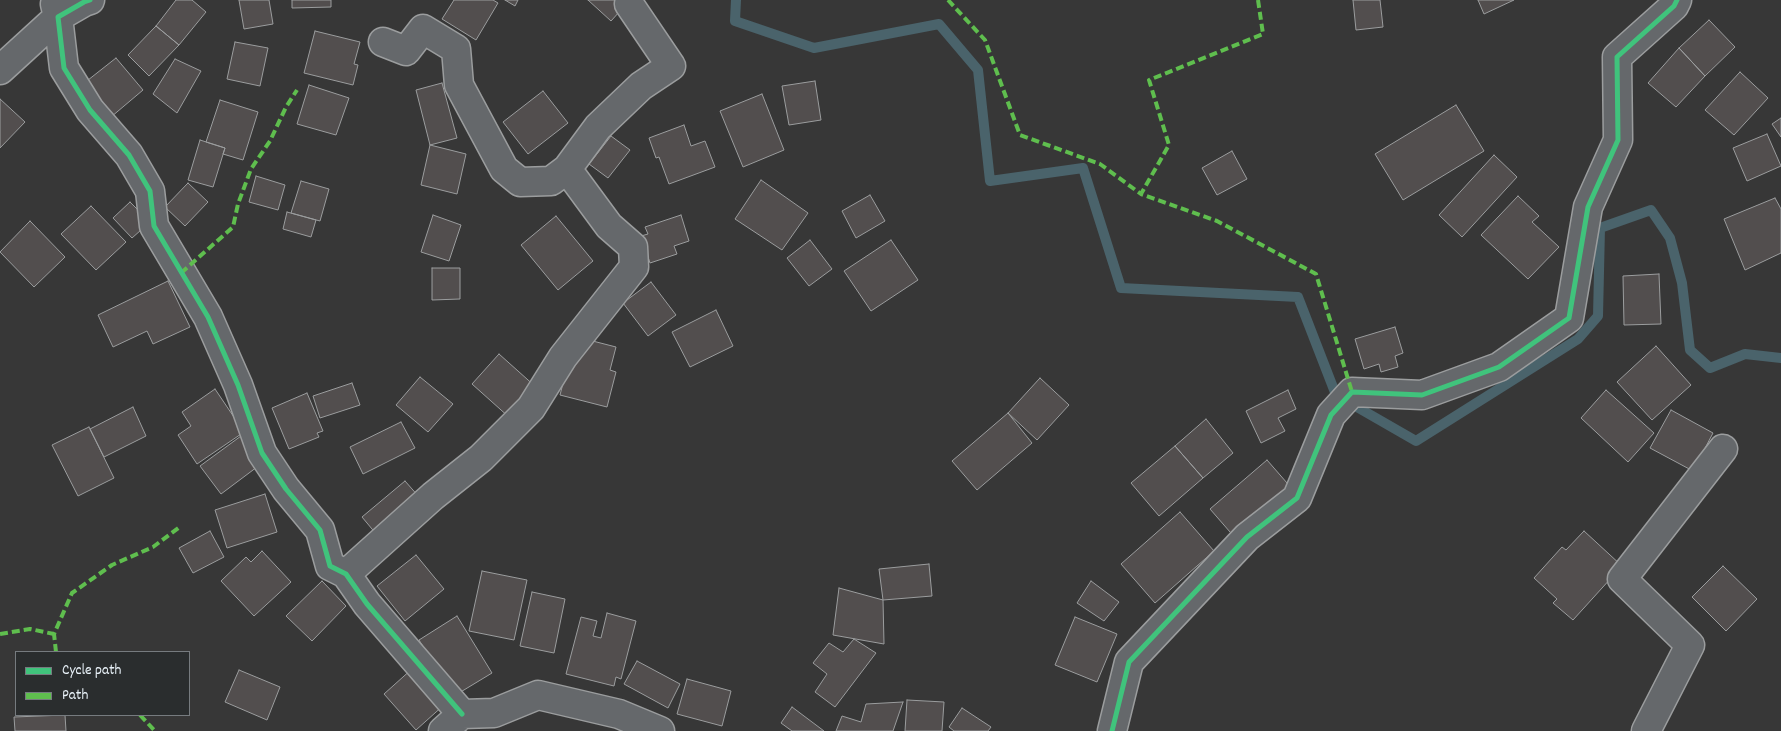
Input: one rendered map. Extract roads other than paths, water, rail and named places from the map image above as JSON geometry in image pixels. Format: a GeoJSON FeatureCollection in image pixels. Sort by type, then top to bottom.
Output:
{"type":"FeatureCollection","features":[{"type":"Feature","properties":{"kind":"street"},"geometry":{"type":"LineString","coordinates":[[0,70],[56,9],[90,0]]}},
{"type":"Feature","properties":{"kind":"street"},"geometry":{"type":"LineString","coordinates":[[1112,731],[1128,662],[1246,537],[1297,498],[1331,415],[1352,392],[1422,395],[1499,367],[1569,318],[1588,208],[1618,140],[1616,57],[1674,6],[1676,0]]}},
{"type":"Feature","properties":{"kind":"street"},"geometry":{"type":"LineString","coordinates":[[383,42],[406,52],[423,29],[456,49],[460,85],[504,169],[520,182],[551,181],[568,169],[598,127],[641,86],[671,66],[628,4]]}},
{"type":"Feature","properties":{"kind":"street"},"geometry":{"type":"LineString","coordinates":[[56,9],[64,68],[90,110],[129,155],[150,191],[154,226],[208,317],[238,385],[262,453],[286,490],[320,530],[330,566],[346,574],[452,723],[494,713],[538,695],[619,714],[660,731]]}},
{"type":"Feature","properties":{"kind":"street"},"geometry":{"type":"LineString","coordinates":[[346,574],[432,496],[481,458],[532,408],[563,358],[634,267],[633,247],[610,226],[568,169]]}},
{"type":"Feature","properties":{"kind":"street"},"geometry":{"type":"LineString","coordinates":[[1646,731],[1690,645],[1622,579],[1723,449]]}},
{"type":"Feature","properties":{"kind":"waterway"},"geometry":{"type":"LineString","coordinates":[[736,0],[735,21],[814,48],[939,24],[978,70],[990,181],[1083,168],[1121,288],[1298,297],[1336,395],[1416,441],[1578,339],[1598,316],[1600,228],[1651,210],[1670,238],[1682,283],[1690,350],[1710,368],[1745,354],[1781,358]]}}]}
